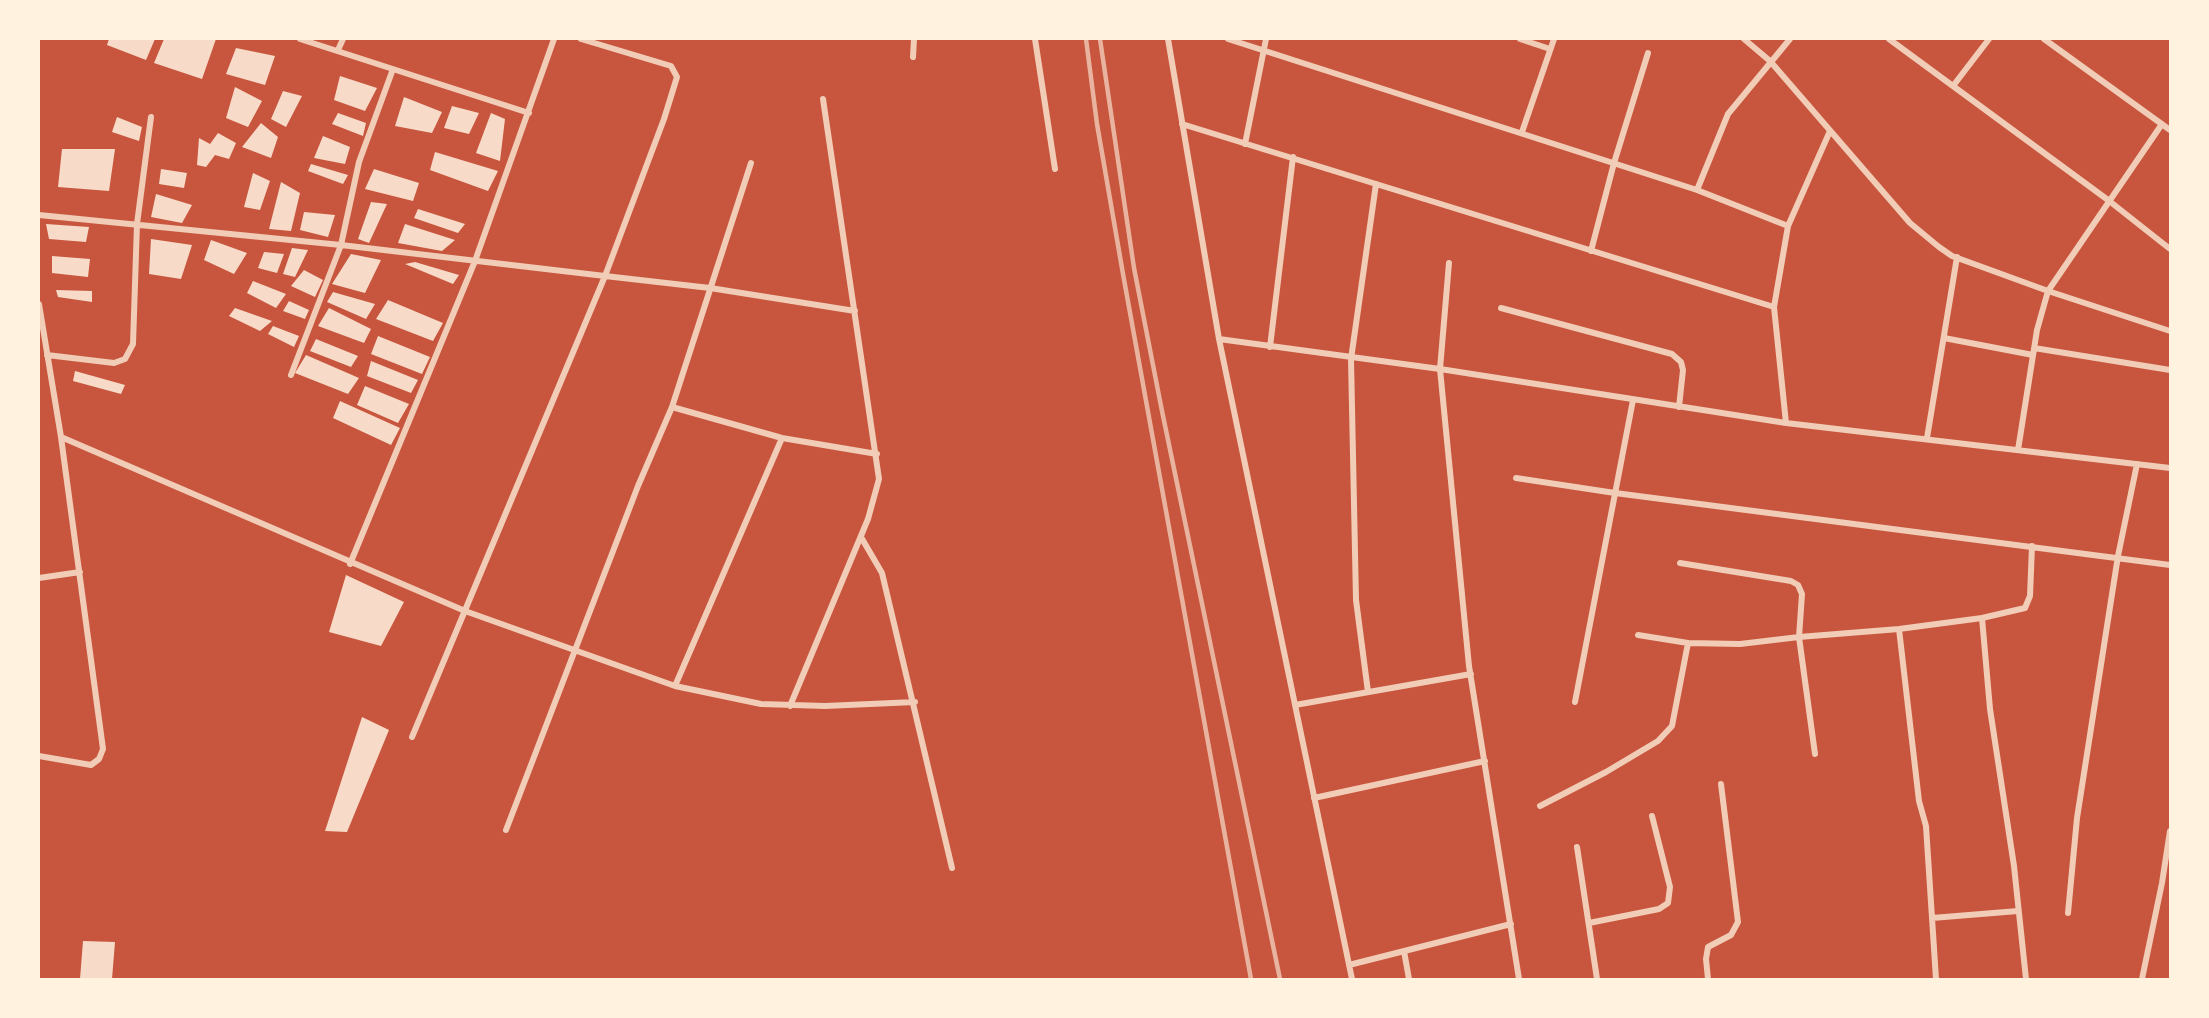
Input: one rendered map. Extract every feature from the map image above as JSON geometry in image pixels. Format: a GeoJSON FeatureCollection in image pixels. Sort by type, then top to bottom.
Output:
{"type":"FeatureCollection","features":[{"type":"Feature","properties":{"kind":"street"},"geometry":{"type":"LineString","coordinates":[[300,39],[529,113]]}},
{"type":"Feature","properties":{"kind":"street"},"geometry":{"type":"LineString","coordinates":[[338,50],[343,39]]}},
{"type":"Feature","properties":{"kind":"street"},"geometry":{"type":"LineString","coordinates":[[350,564],[475,261],[554,39]]}},
{"type":"Feature","properties":{"kind":"street"},"geometry":{"type":"LineString","coordinates":[[412,737],[605,276],[664,119],[677,77],[671,66],[580,39]]}},
{"type":"Feature","properties":{"kind":"street"},"geometry":{"type":"LineString","coordinates":[[913,57],[914,39]]}},
{"type":"Feature","properties":{"kind":"street"},"geometry":{"type":"LineString","coordinates":[[1035,39],[1055,169]]}},
{"type":"Feature","properties":{"kind":"street"},"geometry":{"type":"LineString","coordinates":[[1168,39],[1219,339],[1352,979]]}},
{"type":"Feature","properties":{"kind":"street"},"geometry":{"type":"LineString","coordinates":[[1228,39],[1697,190],[1788,226]]}},
{"type":"Feature","properties":{"kind":"street"},"geometry":{"type":"LineString","coordinates":[[1245,144],[1266,39]]}},
{"type":"Feature","properties":{"kind":"street"},"geometry":{"type":"LineString","coordinates":[[1520,39],[1550,49]]}},
{"type":"Feature","properties":{"kind":"street"},"geometry":{"type":"LineString","coordinates":[[1522,132],[1554,39]]}},
{"type":"Feature","properties":{"kind":"street"},"geometry":{"type":"LineString","coordinates":[[1744,39],[1770,61],[1910,223],[1939,248],[2048,291],[2170,331]]}},
{"type":"Feature","properties":{"kind":"street"},"geometry":{"type":"LineString","coordinates":[[1697,190],[1728,114],[1790,39]]}},
{"type":"Feature","properties":{"kind":"street"},"geometry":{"type":"LineString","coordinates":[[1888,39],[2108,200],[2170,249]]}},
{"type":"Feature","properties":{"kind":"street"},"geometry":{"type":"LineString","coordinates":[[1953,86],[1989,39]]}},
{"type":"Feature","properties":{"kind":"street"},"geometry":{"type":"LineString","coordinates":[[2044,39],[2170,130]]}},
{"type":"Feature","properties":{"kind":"street"},"geometry":{"type":"LineString","coordinates":[[1592,251],[1614,163],[1648,53]]}},
{"type":"Feature","properties":{"kind":"street"},"geometry":{"type":"LineString","coordinates":[[291,375],[342,245],[359,162],[393,69]]}},
{"type":"Feature","properties":{"kind":"street"},"geometry":{"type":"LineString","coordinates":[[790,706],[861,537],[878,488],[877,454],[823,99]]}},
{"type":"Feature","properties":{"kind":"street"},"geometry":{"type":"LineString","coordinates":[[47,355],[114,363],[125,359],[133,344],[137,224],[151,117]]}},
{"type":"Feature","properties":{"kind":"street"},"geometry":{"type":"LineString","coordinates":[[1182,124],[1774,308]]}},
{"type":"Feature","properties":{"kind":"street"},"geometry":{"type":"LineString","coordinates":[[2018,450],[2034,352],[2048,291],[2162,124]]}},
{"type":"Feature","properties":{"kind":"street"},"geometry":{"type":"LineString","coordinates":[[1786,423],[1774,308],[1788,226],[1830,131]]}},
{"type":"Feature","properties":{"kind":"street"},"geometry":{"type":"LineString","coordinates":[[1270,347],[1293,157]]}},
{"type":"Feature","properties":{"kind":"street"},"geometry":{"type":"LineString","coordinates":[[506,830],[638,486],[672,408],[752,163]]}},
{"type":"Feature","properties":{"kind":"street"},"geometry":{"type":"LineString","coordinates":[[1368,692],[1356,600],[1352,359],[1376,183]]}},
{"type":"Feature","properties":{"kind":"street"},"geometry":{"type":"LineString","coordinates":[[39,215],[342,245],[710,288],[855,311]]}},
{"type":"Feature","properties":{"kind":"street"},"geometry":{"type":"LineString","coordinates":[[1927,438],[1958,257]]}},
{"type":"Feature","properties":{"kind":"street"},"geometry":{"type":"LineString","coordinates":[[1449,263],[1440,369],[1470,674],[1519,979]]}},
{"type":"Feature","properties":{"kind":"street"},"geometry":{"type":"LineString","coordinates":[[39,304],[61,437],[103,749],[99,759],[91,765],[39,756]]}},
{"type":"Feature","properties":{"kind":"street"},"geometry":{"type":"LineString","coordinates":[[1501,308],[1672,354],[1681,362],[1683,370],[1679,407]]}},
{"type":"Feature","properties":{"kind":"street"},"geometry":{"type":"LineString","coordinates":[[1944,338],[2170,370]]}},
{"type":"Feature","properties":{"kind":"street"},"geometry":{"type":"LineString","coordinates":[[1219,339],[1352,359],[1440,369],[1786,423],[2170,468]]}},
{"type":"Feature","properties":{"kind":"street"},"geometry":{"type":"LineString","coordinates":[[1575,702],[1633,400]]}},
{"type":"Feature","properties":{"kind":"street"},"geometry":{"type":"LineString","coordinates":[[672,408],[782,438],[877,454]]}},
{"type":"Feature","properties":{"kind":"street"},"geometry":{"type":"LineString","coordinates":[[61,437],[350,564],[465,611],[675,686],[742,702],[790,706],[915,702]]}},
{"type":"Feature","properties":{"kind":"street"},"geometry":{"type":"LineString","coordinates":[[675,686],[782,438]]}},
{"type":"Feature","properties":{"kind":"street"},"geometry":{"type":"LineString","coordinates":[[2068,913],[2077,818],[2118,556],[2137,464]]}},
{"type":"Feature","properties":{"kind":"street"},"geometry":{"type":"LineString","coordinates":[[1516,478],[1615,494],[2118,556],[2170,565]]}},
{"type":"Feature","properties":{"kind":"street"},"geometry":{"type":"LineString","coordinates":[[861,537],[882,573],[915,702],[952,868]]}},
{"type":"Feature","properties":{"kind":"street"},"geometry":{"type":"LineString","coordinates":[[1638,635],[1688,643],[1740,644],[1899,629],[1982,618],[2025,608],[2030,596],[2032,546]]}},
{"type":"Feature","properties":{"kind":"street"},"geometry":{"type":"LineString","coordinates":[[1680,563],[1798,585],[1802,594],[1799,637],[1815,754]]}},
{"type":"Feature","properties":{"kind":"street"},"geometry":{"type":"LineString","coordinates":[[39,578],[80,572]]}},
{"type":"Feature","properties":{"kind":"street"},"geometry":{"type":"LineString","coordinates":[[1982,618],[1990,709],[2026,979]]}},
{"type":"Feature","properties":{"kind":"street"},"geometry":{"type":"LineString","coordinates":[[1899,629],[1919,801],[1926,826],[1936,979]]}},
{"type":"Feature","properties":{"kind":"street"},"geometry":{"type":"LineString","coordinates":[[1540,806],[1606,772],[1666,734],[1676,714],[1688,643]]}},
{"type":"Feature","properties":{"kind":"street"},"geometry":{"type":"LineString","coordinates":[[1295,705],[1470,674]]}},
{"type":"Feature","properties":{"kind":"street"},"geometry":{"type":"LineString","coordinates":[[1314,798],[1485,761]]}},
{"type":"Feature","properties":{"kind":"street"},"geometry":{"type":"LineString","coordinates":[[1708,979],[1706,959],[1708,947],[1731,935],[1738,922],[1722,784]]}},
{"type":"Feature","properties":{"kind":"street"},"geometry":{"type":"LineString","coordinates":[[1589,923],[1659,909],[1668,903],[1670,887],[1652,816]]}},
{"type":"Feature","properties":{"kind":"street"},"geometry":{"type":"LineString","coordinates":[[2142,979],[2162,883],[2170,831]]}},
{"type":"Feature","properties":{"kind":"street"},"geometry":{"type":"LineString","coordinates":[[1577,847],[1597,979]]}},
{"type":"Feature","properties":{"kind":"street"},"geometry":{"type":"LineString","coordinates":[[2162,883],[2170,885]]}},
{"type":"Feature","properties":{"kind":"street"},"geometry":{"type":"LineString","coordinates":[[1932,918],[2018,911]]}},
{"type":"Feature","properties":{"kind":"street"},"geometry":{"type":"LineString","coordinates":[[1349,965],[1511,924]]}},
{"type":"Feature","properties":{"kind":"street"},"geometry":{"type":"LineString","coordinates":[[1404,951],[1409,979]]}},
{"type":"Feature","properties":{"kind":"building"},"geometry":{"type":"Polygon","coordinates":[[[109,39],[155,39],[146,60],[107,45],[109,39]]]}},
{"type":"Feature","properties":{"kind":"building"},"geometry":{"type":"Polygon","coordinates":[[[164,39],[216,39],[202,79],[154,63],[164,39]]]}},
{"type":"Feature","properties":{"kind":"building"},"geometry":{"type":"Polygon","coordinates":[[[236,48],[275,56],[265,85],[226,74],[236,48]]]}},
{"type":"Feature","properties":{"kind":"building"},"geometry":{"type":"Polygon","coordinates":[[[340,76],[377,88],[365,111],[334,100],[340,76]]]}},
{"type":"Feature","properties":{"kind":"building"},"geometry":{"type":"Polygon","coordinates":[[[235,87],[262,101],[248,127],[226,118],[235,87]]]}},
{"type":"Feature","properties":{"kind":"building"},"geometry":{"type":"Polygon","coordinates":[[[283,91],[302,96],[286,127],[271,119],[283,91]]]}},
{"type":"Feature","properties":{"kind":"building"},"geometry":{"type":"Polygon","coordinates":[[[404,97],[442,112],[432,133],[395,126],[404,97]]]}},
{"type":"Feature","properties":{"kind":"building"},"geometry":{"type":"Polygon","coordinates":[[[452,106],[479,113],[469,134],[444,128],[452,106]]]}},
{"type":"Feature","properties":{"kind":"building"},"geometry":{"type":"Polygon","coordinates":[[[338,113],[366,123],[363,136],[332,124],[338,113]]]}},
{"type":"Feature","properties":{"kind":"building"},"geometry":{"type":"Polygon","coordinates":[[[491,113],[505,119],[500,161],[476,153],[491,113]]]}},
{"type":"Feature","properties":{"kind":"building"},"geometry":{"type":"Polygon","coordinates":[[[117,117],[142,127],[139,141],[112,132],[117,117]]]}},
{"type":"Feature","properties":{"kind":"building"},"geometry":{"type":"Polygon","coordinates":[[[261,123],[278,137],[271,158],[242,147],[261,123]]]}},
{"type":"Feature","properties":{"kind":"building"},"geometry":{"type":"Polygon","coordinates":[[[218,133],[236,143],[229,159],[215,155],[206,167],[197,165],[199,138],[210,144],[218,133]]]}},
{"type":"Feature","properties":{"kind":"building"},"geometry":{"type":"Polygon","coordinates":[[[323,136],[350,147],[345,164],[314,158],[323,136]]]}},
{"type":"Feature","properties":{"kind":"building"},"geometry":{"type":"Polygon","coordinates":[[[62,149],[115,149],[109,191],[58,187],[62,149]]]}},
{"type":"Feature","properties":{"kind":"building"},"geometry":{"type":"Polygon","coordinates":[[[435,152],[498,171],[488,191],[430,170],[435,152]]]}},
{"type":"Feature","properties":{"kind":"building"},"geometry":{"type":"Polygon","coordinates":[[[311,164],[348,175],[343,184],[308,171],[311,164]]]}},
{"type":"Feature","properties":{"kind":"building"},"geometry":{"type":"Polygon","coordinates":[[[161,169],[187,173],[184,188],[159,184],[161,169]]]}},
{"type":"Feature","properties":{"kind":"building"},"geometry":{"type":"Polygon","coordinates":[[[374,169],[419,183],[413,201],[365,189],[374,169]]]}},
{"type":"Feature","properties":{"kind":"building"},"geometry":{"type":"Polygon","coordinates":[[[253,173],[270,181],[260,210],[244,207],[253,173]]]}},
{"type":"Feature","properties":{"kind":"building"},"geometry":{"type":"Polygon","coordinates":[[[281,182],[300,193],[291,231],[269,229],[281,182]]]}},
{"type":"Feature","properties":{"kind":"building"},"geometry":{"type":"Polygon","coordinates":[[[156,194],[192,205],[182,223],[151,217],[156,194]]]}},
{"type":"Feature","properties":{"kind":"building"},"geometry":{"type":"Polygon","coordinates":[[[371,202],[387,204],[369,243],[358,239],[371,202]]]}},
{"type":"Feature","properties":{"kind":"building"},"geometry":{"type":"Polygon","coordinates":[[[418,209],[465,224],[458,233],[414,218],[418,209]]]}},
{"type":"Feature","properties":{"kind":"building"},"geometry":{"type":"Polygon","coordinates":[[[304,212],[335,215],[328,237],[300,230],[304,212]]]}},
{"type":"Feature","properties":{"kind":"building"},"geometry":{"type":"Polygon","coordinates":[[[46,224],[89,227],[86,242],[49,239],[46,224]]]}},
{"type":"Feature","properties":{"kind":"building"},"geometry":{"type":"Polygon","coordinates":[[[405,224],[455,240],[442,251],[398,243],[405,224]]]}},
{"type":"Feature","properties":{"kind":"building"},"geometry":{"type":"Polygon","coordinates":[[[151,239],[192,245],[181,279],[149,274],[151,239]]]}},
{"type":"Feature","properties":{"kind":"building"},"geometry":{"type":"Polygon","coordinates":[[[211,240],[247,253],[234,274],[204,260],[211,240]]]}},
{"type":"Feature","properties":{"kind":"building"},"geometry":{"type":"Polygon","coordinates":[[[292,248],[308,250],[295,277],[283,274],[292,248]]]}},
{"type":"Feature","properties":{"kind":"building"},"geometry":{"type":"Polygon","coordinates":[[[264,252],[284,254],[277,273],[258,268],[264,252]]]}},
{"type":"Feature","properties":{"kind":"building"},"geometry":{"type":"Polygon","coordinates":[[[351,254],[381,260],[365,293],[332,284],[351,254]]]}},
{"type":"Feature","properties":{"kind":"building"},"geometry":{"type":"Polygon","coordinates":[[[52,256],[90,259],[88,277],[52,273],[52,256]]]}},
{"type":"Feature","properties":{"kind":"building"},"geometry":{"type":"Polygon","coordinates":[[[415,262],[459,275],[453,284],[405,264],[415,262]]]}},
{"type":"Feature","properties":{"kind":"building"},"geometry":{"type":"Polygon","coordinates":[[[304,270],[323,280],[315,297],[291,286],[304,270]]]}},
{"type":"Feature","properties":{"kind":"building"},"geometry":{"type":"Polygon","coordinates":[[[253,281],[286,294],[276,308],[247,293],[253,281]]]}},
{"type":"Feature","properties":{"kind":"building"},"geometry":{"type":"Polygon","coordinates":[[[56,290],[92,291],[92,302],[58,297],[56,290]]]}},
{"type":"Feature","properties":{"kind":"building"},"geometry":{"type":"Polygon","coordinates":[[[333,292],[375,304],[366,319],[327,302],[333,292]]]}},
{"type":"Feature","properties":{"kind":"building"},"geometry":{"type":"Polygon","coordinates":[[[388,300],[443,323],[433,341],[376,319],[388,300]]]}},
{"type":"Feature","properties":{"kind":"building"},"geometry":{"type":"Polygon","coordinates":[[[289,301],[309,310],[305,319],[283,311],[289,301]]]}},
{"type":"Feature","properties":{"kind":"building"},"geometry":{"type":"Polygon","coordinates":[[[235,308],[272,321],[260,331],[229,316],[235,308]]]}},
{"type":"Feature","properties":{"kind":"building"},"geometry":{"type":"Polygon","coordinates":[[[329,308],[371,329],[364,343],[318,326],[329,308]]]}},
{"type":"Feature","properties":{"kind":"building"},"geometry":{"type":"Polygon","coordinates":[[[273,326],[299,336],[294,347],[268,334],[273,326]]]}},
{"type":"Feature","properties":{"kind":"building"},"geometry":{"type":"Polygon","coordinates":[[[378,336],[430,357],[422,374],[371,354],[378,336]]]}},
{"type":"Feature","properties":{"kind":"building"},"geometry":{"type":"Polygon","coordinates":[[[316,339],[358,356],[351,367],[310,351],[316,339]]]}},
{"type":"Feature","properties":{"kind":"building"},"geometry":{"type":"Polygon","coordinates":[[[306,355],[359,378],[348,394],[295,373],[306,355]]]}},
{"type":"Feature","properties":{"kind":"building"},"geometry":{"type":"Polygon","coordinates":[[[371,361],[418,380],[411,393],[367,376],[371,361]]]}},
{"type":"Feature","properties":{"kind":"building"},"geometry":{"type":"Polygon","coordinates":[[[75,371],[125,385],[121,394],[73,381],[75,371]]]}},
{"type":"Feature","properties":{"kind":"building"},"geometry":{"type":"Polygon","coordinates":[[[365,386],[409,404],[398,423],[357,405],[365,386]]]}},
{"type":"Feature","properties":{"kind":"building"},"geometry":{"type":"Polygon","coordinates":[[[340,401],[400,428],[391,445],[333,418],[340,401]]]}},
{"type":"Feature","properties":{"kind":"building"},"geometry":{"type":"Polygon","coordinates":[[[346,575],[404,602],[381,646],[329,632],[346,575]]]}},
{"type":"Feature","properties":{"kind":"building"},"geometry":{"type":"Polygon","coordinates":[[[362,717],[389,730],[347,832],[325,831],[362,717]]]}},
{"type":"Feature","properties":{"kind":"building"},"geometry":{"type":"Polygon","coordinates":[[[83,941],[115,942],[112,979],[80,979],[83,941]]]}},
{"type":"Feature","properties":{"kind":"railway"},"geometry":{"type":"LineString","coordinates":[[1086,39],[1097,124],[1123,274],[1251,979]]}},
{"type":"Feature","properties":{"kind":"railway"},"geometry":{"type":"LineString","coordinates":[[1100,39],[1134,268],[1280,979]]}}]}
